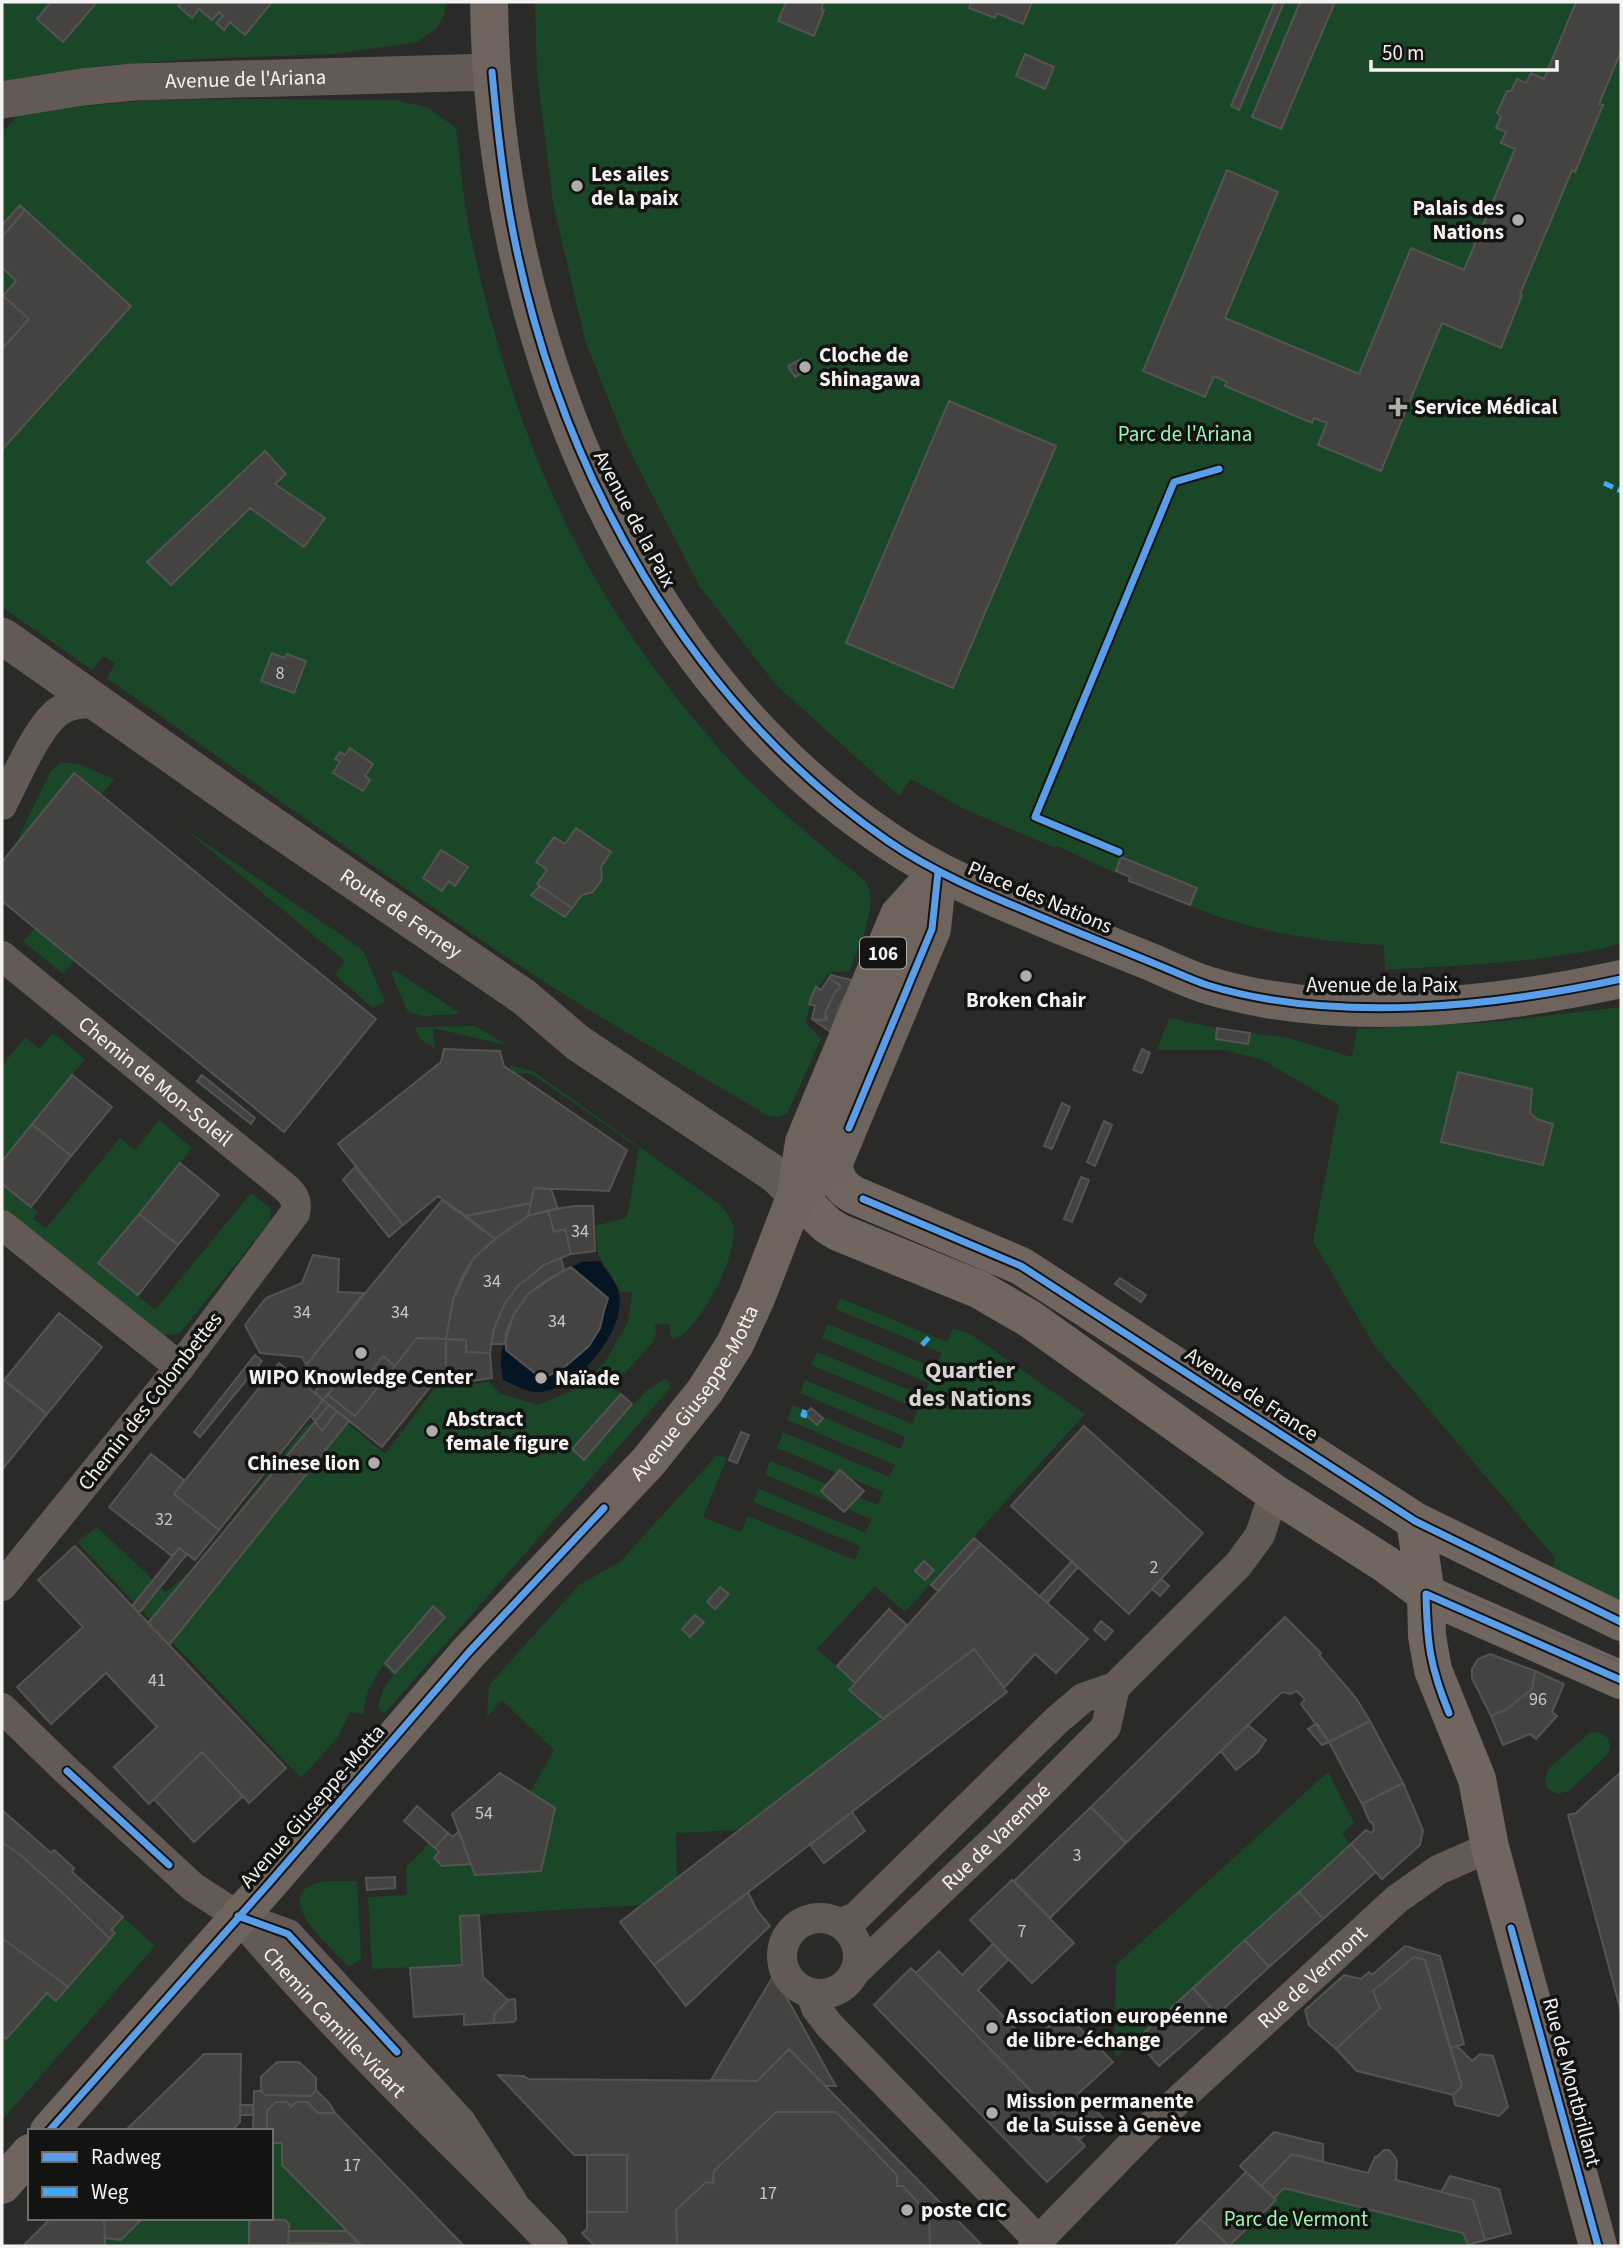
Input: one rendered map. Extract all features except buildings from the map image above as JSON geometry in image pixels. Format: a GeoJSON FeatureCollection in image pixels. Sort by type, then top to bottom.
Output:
{"type":"FeatureCollection","features":[{"type":"Feature","properties":{"kind":"main road","name":"Avenue de la Paix"},"geometry":{"type":"LineString","coordinates":[[489,2],[498,143],[508,206],[534,319],[586,466],[615,526],[646,582],[712,675],[786,758],[839,805],[891,843],[938,872]]}},
{"type":"Feature","properties":{"kind":"main road","name":"Place des Nations"},"geometry":{"type":"LineString","coordinates":[[938,872],[1148,961]]}},
{"type":"Feature","properties":{"kind":"main road","name":"Place des Nations"},"geometry":{"type":"LineString","coordinates":[[796,1195],[834,1165],[932,929],[938,872]]}},
{"type":"Feature","properties":{"kind":"main road","name":"Place des Nations"},"geometry":{"type":"LineString","coordinates":[[796,1195],[804,1142],[899,915],[938,872]]}},
{"type":"Feature","properties":{"kind":"main road","name":"Avenue de la Paix"},"geometry":{"type":"LineString","coordinates":[[1148,961],[1205,984],[1252,996],[1334,1006],[1373,1007],[1509,1000],[1621,979]]}},
{"type":"Feature","properties":{"kind":"main road","name":"Avenue de France"},"geometry":{"type":"LineString","coordinates":[[834,1165],[838,1181],[844,1189],[1021,1266],[1415,1521],[1621,1622]]}},
{"type":"Feature","properties":{"kind":"main road"},"geometry":{"type":"LineString","coordinates":[[796,1195],[838,1232],[981,1290],[1030,1319],[1274,1493],[1384,1563],[1426,1594],[1621,1680]]}},
{"type":"Feature","properties":{"kind":"main road","name":"Avenue Giuseppe-Motta"},"geometry":{"type":"LineString","coordinates":[[51,2129],[468,1653],[672,1435],[735,1344],[757,1296],[796,1195]]}},
{"type":"Feature","properties":{"kind":"main road","name":"Rue de Montbrillant"},"geometry":{"type":"LineString","coordinates":[[1415,1521],[1426,1594],[1427,1636],[1433,1670],[1477,1779],[1490,1847],[1598,2246]]}},
{"type":"Feature","properties":{"kind":"main road"},"geometry":{"type":"LineString","coordinates":[[2,2185],[28,2155]]}},
{"type":"Feature","properties":{"kind":"street","name":"Avenue de l'Ariana"},"geometry":{"type":"LineString","coordinates":[[2,100],[134,82],[492,72]]}},
{"type":"Feature","properties":{"kind":"street","name":"Route de Ferney"},"geometry":{"type":"LineString","coordinates":[[2,636],[95,703],[524,996],[578,1043],[776,1175],[796,1195]]}},
{"type":"Feature","properties":{"kind":"street"},"geometry":{"type":"LineString","coordinates":[[2,805],[46,726],[59,711],[79,703],[95,703]]}},
{"type":"Feature","properties":{"kind":"street","name":"Chemin de Mon-Soleil"},"geometry":{"type":"LineString","coordinates":[[2,956],[285,1187],[296,1199],[295,1213]]}},
{"type":"Feature","properties":{"kind":"street","name":"Chemin des Colombettes"},"geometry":{"type":"LineString","coordinates":[[5,1574],[180,1367],[295,1213]]}},
{"type":"Feature","properties":{"kind":"street"},"geometry":{"type":"LineString","coordinates":[[2,1225],[180,1367]]}},
{"type":"Feature","properties":{"kind":"street","name":"Rue de Varembé"},"geometry":{"type":"LineString","coordinates":[[841,1923],[856,1917],[1056,1721],[1083,1698],[1115,1687],[1238,1565],[1260,1535],[1274,1493]]}},
{"type":"Feature","properties":{"kind":"street","name":"Rue de Varembé"},"geometry":{"type":"LineString","coordinates":[[856,1971],[999,1835],[1106,1727],[1115,1687]]}},
{"type":"Feature","properties":{"kind":"street","name":"Chemin Camille-Vidart"},"geometry":{"type":"LineString","coordinates":[[2,1708],[67,1772],[193,1887],[238,1916],[343,2032],[445,2137],[512,2201],[553,2246]]}},
{"type":"Feature","properties":{"kind":"street","name":"Rue de Vermont"},"geometry":{"type":"LineString","coordinates":[[1035,2243],[1145,2131],[1396,1899],[1438,1870],[1490,1847]]}},
{"type":"Feature","properties":{"kind":"street"},"geometry":{"type":"LineString","coordinates":[[819,1917],[841,1923],[856,1940],[859,1961],[856,1971],[850,1980],[832,1992],[811,1993],[793,1983],[787,1975],[783,1966],[784,1942],[798,1924],[808,1919],[819,1917]]}},
{"type":"Feature","properties":{"kind":"street"},"geometry":{"type":"LineString","coordinates":[[811,1993],[816,2008],[829,2025],[1035,2243]]}},
{"type":"Feature","properties":{"kind":"green space"},"geometry":{"type":"Polygon","coordinates":[[[2,2],[445,2],[445,13],[437,28],[417,42],[336,54],[193,59],[91,67],[2,83],[2,2]]]}},
{"type":"Feature","properties":{"kind":"green space","name":"Parc de l'Ariana"},"geometry":{"type":"Polygon","coordinates":[[[535,2],[1621,2],[1621,944],[1533,959],[1385,970],[1384,945],[1298,936],[1235,922],[1129,881],[1130,877],[966,810],[911,779],[899,796],[776,685],[700,587],[626,444],[585,340],[553,203],[537,73],[535,2]]]}},
{"type":"Feature","properties":{"kind":"green space"},"geometry":{"type":"Polygon","coordinates":[[[152,100],[395,100],[429,108],[456,128],[471,238],[508,376],[531,444],[559,509],[590,570],[646,657],[727,758],[784,813],[865,881],[871,901],[862,938],[849,971],[829,973],[812,995],[806,1023],[821,1039],[787,1114],[768,1116],[537,977],[374,867],[107,678],[115,663],[103,656],[92,670],[2,607],[2,130],[17,116],[62,108],[152,100]]]}},
{"type":"Feature","properties":{"kind":"green space"},"geometry":{"type":"Polygon","coordinates":[[[61,762],[78,764],[114,779],[101,795],[73,773],[15,845],[50,772],[61,762]]]}},
{"type":"Feature","properties":{"kind":"green space"},"geometry":{"type":"Polygon","coordinates":[[[182,827],[359,947],[364,952],[385,1002],[373,1008],[335,975],[345,961],[182,827]]]}},
{"type":"Feature","properties":{"kind":"green space"},"geometry":{"type":"Polygon","coordinates":[[[35,928],[74,961],[63,974],[23,941],[35,928]]]}},
{"type":"Feature","properties":{"kind":"green space"},"geometry":{"type":"Polygon","coordinates":[[[394,970],[459,1014],[424,1016],[408,1012],[391,973],[394,970]]]}},
{"type":"Feature","properties":{"kind":"green space"},"geometry":{"type":"Polygon","coordinates":[[[1621,1007],[1621,1601],[1552,1568],[1555,1558],[1374,1345],[1313,1241],[1339,1105],[1263,1060],[1224,1050],[1157,1050],[1169,1018],[1217,1028],[1216,1039],[1247,1044],[1250,1033],[1289,1038],[1352,1057],[1357,1029],[1494,1022],[1621,1007]]]}},
{"type":"Feature","properties":{"kind":"green space"},"geometry":{"type":"Polygon","coordinates":[[[476,1026],[506,1045],[433,1028],[435,1048],[420,1039],[415,1027],[476,1026]]]}},
{"type":"Feature","properties":{"kind":"green space"},"geometry":{"type":"Polygon","coordinates":[[[53,1033],[85,1059],[2,1161],[2,1066],[25,1037],[39,1049],[53,1033]]]}},
{"type":"Feature","properties":{"kind":"green space"},"geometry":{"type":"Polygon","coordinates":[[[509,1065],[533,1071],[718,1203],[729,1216],[734,1231],[729,1257],[715,1291],[695,1322],[675,1339],[671,1338],[669,1324],[655,1324],[656,1336],[653,1342],[612,1387],[633,1405],[646,1391],[666,1378],[671,1387],[384,1714],[378,1707],[383,1690],[393,1675],[383,1665],[368,1690],[363,1714],[350,1712],[337,1738],[301,1778],[77,1542],[97,1527],[166,1592],[195,1567],[308,1423],[321,1434],[337,1415],[385,1454],[435,1388],[489,1382],[501,1394],[539,1405],[577,1388],[605,1362],[628,1322],[632,1292],[621,1292],[598,1255],[595,1226],[625,1218],[628,1214],[639,1148],[535,1076],[514,1073],[509,1065]]]}},
{"type":"Feature","properties":{"kind":"green space"},"geometry":{"type":"Polygon","coordinates":[[[159,1120],[192,1148],[99,1263],[155,1310],[251,1193],[271,1209],[270,1221],[180,1333],[160,1336],[2,1209],[2,1184],[38,1212],[33,1219],[46,1228],[120,1138],[135,1150],[159,1120]]]}},
{"type":"Feature","properties":{"kind":"green space"},"geometry":{"type":"Polygon","coordinates":[[[840,1298],[947,1342],[953,1328],[969,1333],[1085,1414],[905,1612],[875,1586],[817,1649],[855,1683],[849,1690],[883,1719],[740,1830],[676,1833],[677,1878],[642,1905],[460,1916],[462,1965],[372,1969],[368,1897],[407,1895],[406,1867],[429,1844],[439,1852],[434,1858],[442,1866],[471,1864],[475,1875],[555,1808],[530,1792],[554,1750],[502,1700],[487,1717],[489,1685],[579,1585],[620,1562],[717,1455],[727,1458],[703,1517],[741,1532],[748,1516],[855,1560],[860,1546],[753,1502],[759,1489],[866,1533],[871,1519],[765,1475],[770,1461],[878,1505],[883,1492],[777,1448],[783,1432],[889,1477],[895,1465],[787,1420],[793,1405],[901,1449],[905,1437],[800,1393],[805,1380],[912,1424],[918,1409],[811,1365],[817,1352],[924,1396],[929,1383],[822,1338],[828,1324],[935,1368],[942,1353],[836,1309],[840,1298]]]}},
{"type":"Feature","properties":{"kind":"green space"},"geometry":{"type":"Polygon","coordinates":[[[1591,1732],[1601,1733],[1608,1738],[1610,1747],[1607,1755],[1569,1791],[1557,1794],[1548,1789],[1545,1778],[1549,1768],[1591,1732]]]}},
{"type":"Feature","properties":{"kind":"green space"},"geometry":{"type":"Polygon","coordinates":[[[1328,1772],[1354,1823],[1342,1834],[1351,1844],[1117,2057],[1114,2052],[1116,1965],[1328,1772]]]}},
{"type":"Feature","properties":{"kind":"green space"},"geometry":{"type":"Polygon","coordinates":[[[357,1881],[361,1959],[349,1967],[315,1931],[301,1910],[300,1900],[303,1891],[313,1884],[357,1881]]]}},
{"type":"Feature","properties":{"kind":"green space"},"geometry":{"type":"Polygon","coordinates":[[[123,1917],[155,1946],[2,2120],[2,2035],[6,2039],[47,1993],[56,2001],[114,1934],[111,1930],[123,1917]]]}},
{"type":"Feature","properties":{"kind":"green space"},"geometry":{"type":"Polygon","coordinates":[[[282,2143],[282,2165],[361,2246],[105,2246],[105,2238],[139,2220],[273,2220],[273,2144],[282,2143]]]}},
{"type":"Feature","properties":{"kind":"green space","name":"Parc de Vermont"},"geometry":{"type":"Polygon","coordinates":[[[1284,2188],[1463,2233],[1468,2246],[1231,2246],[1276,2201],[1274,2198],[1284,2188]]]}},
{"type":"Feature","properties":{"kind":"water"},"geometry":{"type":"Polygon","coordinates":[[[600,1261],[618,1290],[619,1309],[615,1325],[596,1356],[569,1381],[539,1392],[526,1390],[503,1380],[501,1358],[504,1344],[506,1350],[541,1378],[568,1364],[586,1348],[599,1326],[608,1298],[571,1267],[582,1262],[600,1261]]]}},
{"type":"Feature","properties":{"kind":"tram line"},"geometry":{"type":"LineString","coordinates":[[1443,1587],[1621,1663]]}},
{"type":"Feature","properties":{"kind":"marked path"},"geometry":{"type":"LineString","coordinates":[[1604,483],[1621,491]]}},
{"type":"Feature","properties":{"kind":"marked path"},"geometry":{"type":"LineString","coordinates":[[922,1345],[931,1335]]}},
{"type":"Feature","properties":{"kind":"marked path"},"geometry":{"type":"LineString","coordinates":[[805,1410],[803,1415],[807,1416]]}},
{"type":"Feature","properties":{"kind":"cycle path"},"geometry":{"type":"LineString","coordinates":[[492,72],[510,217],[535,325],[564,411],[600,495],[644,575],[694,651],[752,721],[816,785],[888,841],[950,877],[1194,980],[1256,997],[1360,1008],[1414,1007],[1520,997],[1621,979]]}},
{"type":"Feature","properties":{"kind":"cycle path"},"geometry":{"type":"LineString","coordinates":[[1119,852],[1035,817],[1174,482],[1219,469]]}},
{"type":"Feature","properties":{"kind":"cycle path"},"geometry":{"type":"LineString","coordinates":[[849,1128],[932,929],[938,872]]}},
{"type":"Feature","properties":{"kind":"cycle path"},"geometry":{"type":"LineString","coordinates":[[863,1199],[1021,1266],[1415,1521],[1621,1622]]}},
{"type":"Feature","properties":{"kind":"cycle path"},"geometry":{"type":"LineString","coordinates":[[51,2129],[468,1653],[604,1508]]}},
{"type":"Feature","properties":{"kind":"cycle path"},"geometry":{"type":"LineString","coordinates":[[1449,1713],[1431,1655],[1426,1594],[1621,1680]]}},
{"type":"Feature","properties":{"kind":"cycle path"},"geometry":{"type":"LineString","coordinates":[[67,1771],[169,1865]]}},
{"type":"Feature","properties":{"kind":"cycle path"},"geometry":{"type":"LineString","coordinates":[[238,1916],[288,1934],[397,2052]]}},
{"type":"Feature","properties":{"kind":"cycle path"},"geometry":{"type":"LineString","coordinates":[[1511,1928],[1598,2246]]}},
{"type":"Feature","properties":{"kind":"place","name":"Les ailes de la paix"},"geometry":{"type":"Point","coordinates":[577,186]}},
{"type":"Feature","properties":{"kind":"place","name":"Palais des Nations"},"geometry":{"type":"Point","coordinates":[1518,220]}},
{"type":"Feature","properties":{"kind":"place","name":"Cloche de Shinagawa"},"geometry":{"type":"Point","coordinates":[805,367]}},
{"type":"Feature","properties":{"kind":"place","name":"Service Médical"},"geometry":{"type":"Point","coordinates":[1398,407]}},
{"type":"Feature","properties":{"kind":"place","name":"Broken Chair"},"geometry":{"type":"Point","coordinates":[1026,976]}},
{"type":"Feature","properties":{"kind":"place","name":"WIPO Knowledge Center"},"geometry":{"type":"Point","coordinates":[361,1353]}},
{"type":"Feature","properties":{"kind":"place","name":"Naïade"},"geometry":{"type":"Point","coordinates":[541,1378]}},
{"type":"Feature","properties":{"kind":"place","name":"Abstract female figure"},"geometry":{"type":"Point","coordinates":[432,1431]}},
{"type":"Feature","properties":{"kind":"place","name":"Chinese lion"},"geometry":{"type":"Point","coordinates":[374,1463]}},
{"type":"Feature","properties":{"kind":"place","name":"Association européenne de libre-échange"},"geometry":{"type":"Point","coordinates":[992,2028]}},
{"type":"Feature","properties":{"kind":"place","name":"Mission permanente de la Suisse à Genève"},"geometry":{"type":"Point","coordinates":[992,2113]}},
{"type":"Feature","properties":{"kind":"place","name":"poste CIC"},"geometry":{"type":"Point","coordinates":[907,2210]}},
{"type":"Feature","properties":{"kind":"district","name":"Quartier des Nations"},"geometry":{"type":"Point","coordinates":[970,1384]}}]}
